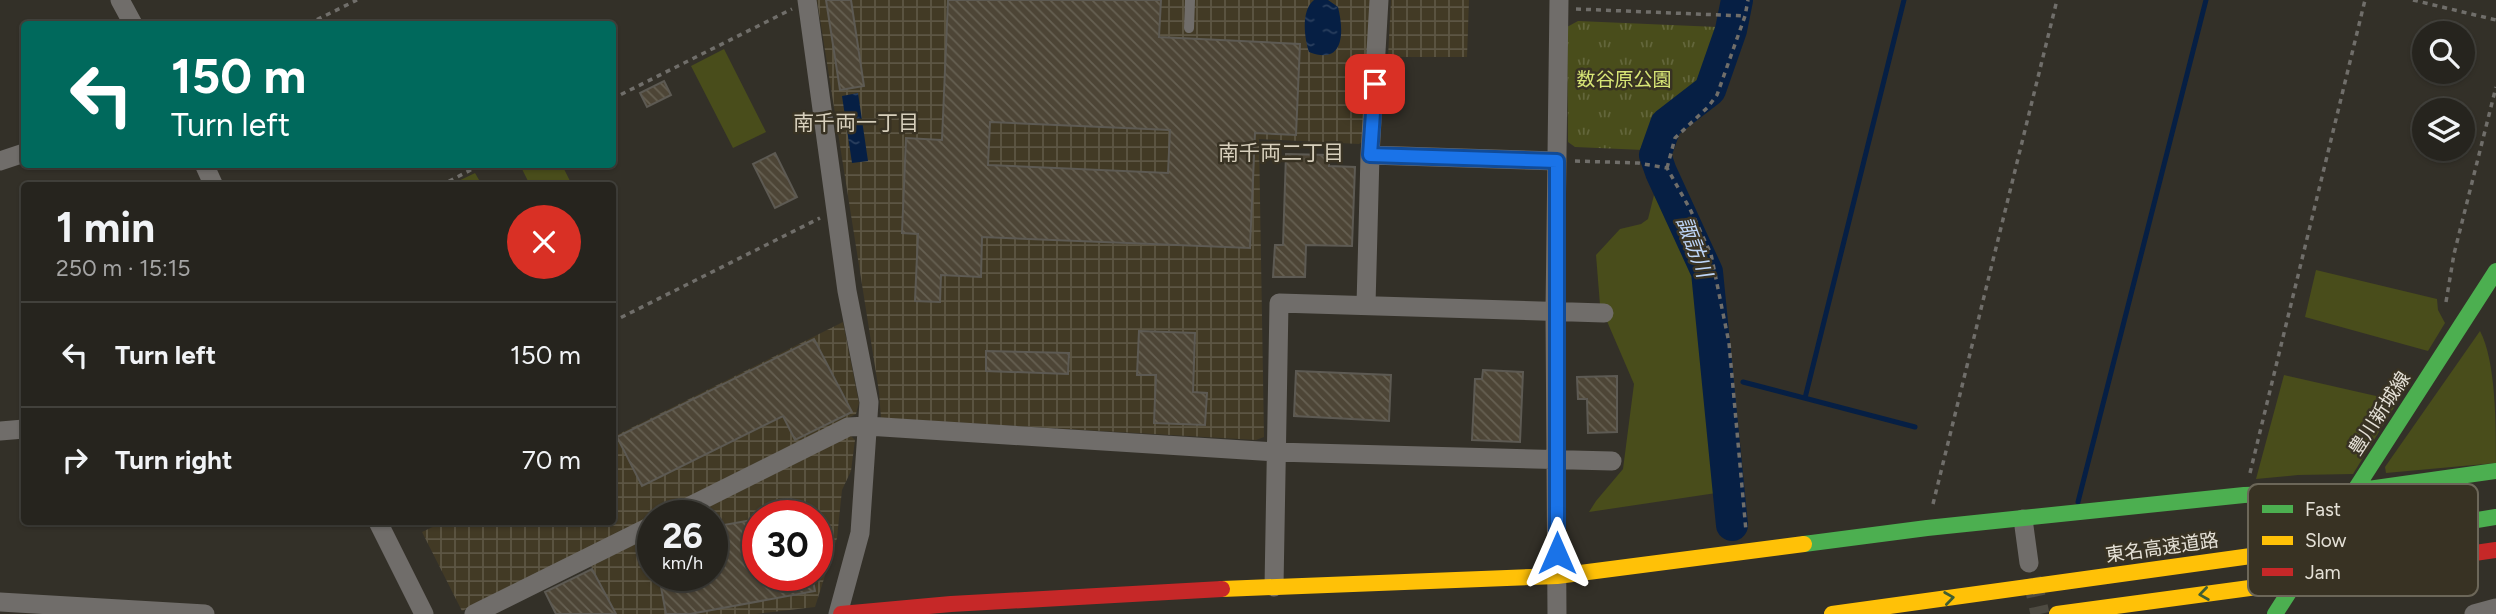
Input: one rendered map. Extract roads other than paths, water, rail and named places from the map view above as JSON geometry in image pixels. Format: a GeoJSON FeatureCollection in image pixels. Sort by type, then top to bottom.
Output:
{"type":"FeatureCollection","features":[{"type":"Feature","properties":{"kind":"main road","name":"豊川新城線"},"geometry":{"type":"LineString","coordinates":[[2359,484],[2496,271]]}},
{"type":"Feature","properties":{"kind":"main road"},"geometry":{"type":"LineString","coordinates":[[2404,484],[2496,471]]}},
{"type":"Feature","properties":{"kind":"main road"},"geometry":{"type":"LineString","coordinates":[[839,614],[1135,592],[1557,576],[1927,528],[2248,495]]}},
{"type":"Feature","properties":{"kind":"main road","name":"東名高速道路"},"geometry":{"type":"LineString","coordinates":[[2478,520],[2496,517]]}},
{"type":"Feature","properties":{"kind":"main road"},"geometry":{"type":"LineString","coordinates":[[2478,553],[2496,550]]}},
{"type":"Feature","properties":{"kind":"main road","name":"東名高速道路"},"geometry":{"type":"LineString","coordinates":[[1832,614],[2149,569],[2248,552]]}},
{"type":"Feature","properties":{"kind":"main road"},"geometry":{"type":"LineString","coordinates":[[2057,614],[2248,588]]}},
{"type":"Feature","properties":{"kind":"main road","name":"豊川新城線"},"geometry":{"type":"LineString","coordinates":[[2276,614],[2287,596]]}},
{"type":"Feature","properties":{"kind":"street"},"geometry":{"type":"LineString","coordinates":[[120,0],[132,21]]}},
{"type":"Feature","properties":{"kind":"street"},"geometry":{"type":"LineString","coordinates":[[1366,305],[1370,155],[1379,0]]}},
{"type":"Feature","properties":{"kind":"street"},"geometry":{"type":"LineString","coordinates":[[807,1],[847,291],[869,402],[860,533],[839,614]]}},
{"type":"Feature","properties":{"kind":"street"},"geometry":{"type":"LineString","coordinates":[[1557,614],[1555,311],[1559,4]]}},
{"type":"Feature","properties":{"kind":"street"},"geometry":{"type":"LineString","coordinates":[[0,161],[21,154]]}},
{"type":"Feature","properties":{"kind":"street"},"geometry":{"type":"LineString","coordinates":[[1370,155],[1557,161]]}},
{"type":"Feature","properties":{"kind":"street"},"geometry":{"type":"LineString","coordinates":[[1274,587],[1279,303],[1604,313]]}},
{"type":"Feature","properties":{"kind":"street"},"geometry":{"type":"LineString","coordinates":[[702,500],[848,427],[867,426],[1275,452],[1612,461]]}},
{"type":"Feature","properties":{"kind":"street"},"geometry":{"type":"LineString","coordinates":[[0,430],[21,429]]}},
{"type":"Feature","properties":{"kind":"street"},"geometry":{"type":"LineString","coordinates":[[2023,519],[2029,563]]}},
{"type":"Feature","properties":{"kind":"street"},"geometry":{"type":"LineString","coordinates":[[380,525],[424,614]]}},
{"type":"Feature","properties":{"kind":"street"},"geometry":{"type":"LineString","coordinates":[[474,614],[637,533]]}},
{"type":"Feature","properties":{"kind":"street"},"geometry":{"type":"LineString","coordinates":[[0,602],[205,614]]}},
{"type":"Feature","properties":{"kind":"street"},"geometry":{"type":"LineString","coordinates":[[2474,614],[2496,608]]}},
{"type":"Feature","properties":{"kind":"lane"},"geometry":{"type":"LineString","coordinates":[[1189,28],[1190,0]]}},
{"type":"Feature","properties":{"kind":"water"},"geometry":{"type":"Polygon","coordinates":[[[1314,0],[1328,0],[1338,7],[1341,35],[1336,50],[1330,54],[1309,52],[1305,17],[1314,0]]]}},
{"type":"Feature","properties":{"kind":"water"},"geometry":{"type":"Polygon","coordinates":[[[858,93],[868,161],[852,163],[842,96],[858,93]]]}},
{"type":"Feature","properties":{"kind":"waterway","name":"諏訪川"},"geometry":{"type":"LineString","coordinates":[[1732,525],[1707,272],[1655,155],[1666,124],[1710,90],[1731,30],[1737,0]]}},
{"type":"Feature","properties":{"kind":"waterway"},"geometry":{"type":"LineString","coordinates":[[1805,398],[1904,0]]}},
{"type":"Feature","properties":{"kind":"waterway"},"geometry":{"type":"LineString","coordinates":[[2078,502],[2206,0]]}},
{"type":"Feature","properties":{"kind":"waterway"},"geometry":{"type":"LineString","coordinates":[[1743,382],[1915,427]]}},
{"type":"Feature","properties":{"kind":"tunnel"},"geometry":{"type":"LineString","coordinates":[[2032,578],[2040,614]]}},
{"type":"Feature","properties":{"kind":"district","name":"南千両一丁目"},"geometry":{"type":"Point","coordinates":[856,123]}},
{"type":"Feature","properties":{"kind":"district","name":"南千両二丁目"},"geometry":{"type":"Point","coordinates":[1281,153]}},
{"type":"Feature","properties":{"kind":"park label","name":"数谷原公園"},"geometry":{"type":"Point","coordinates":[1624,79]}}]}
